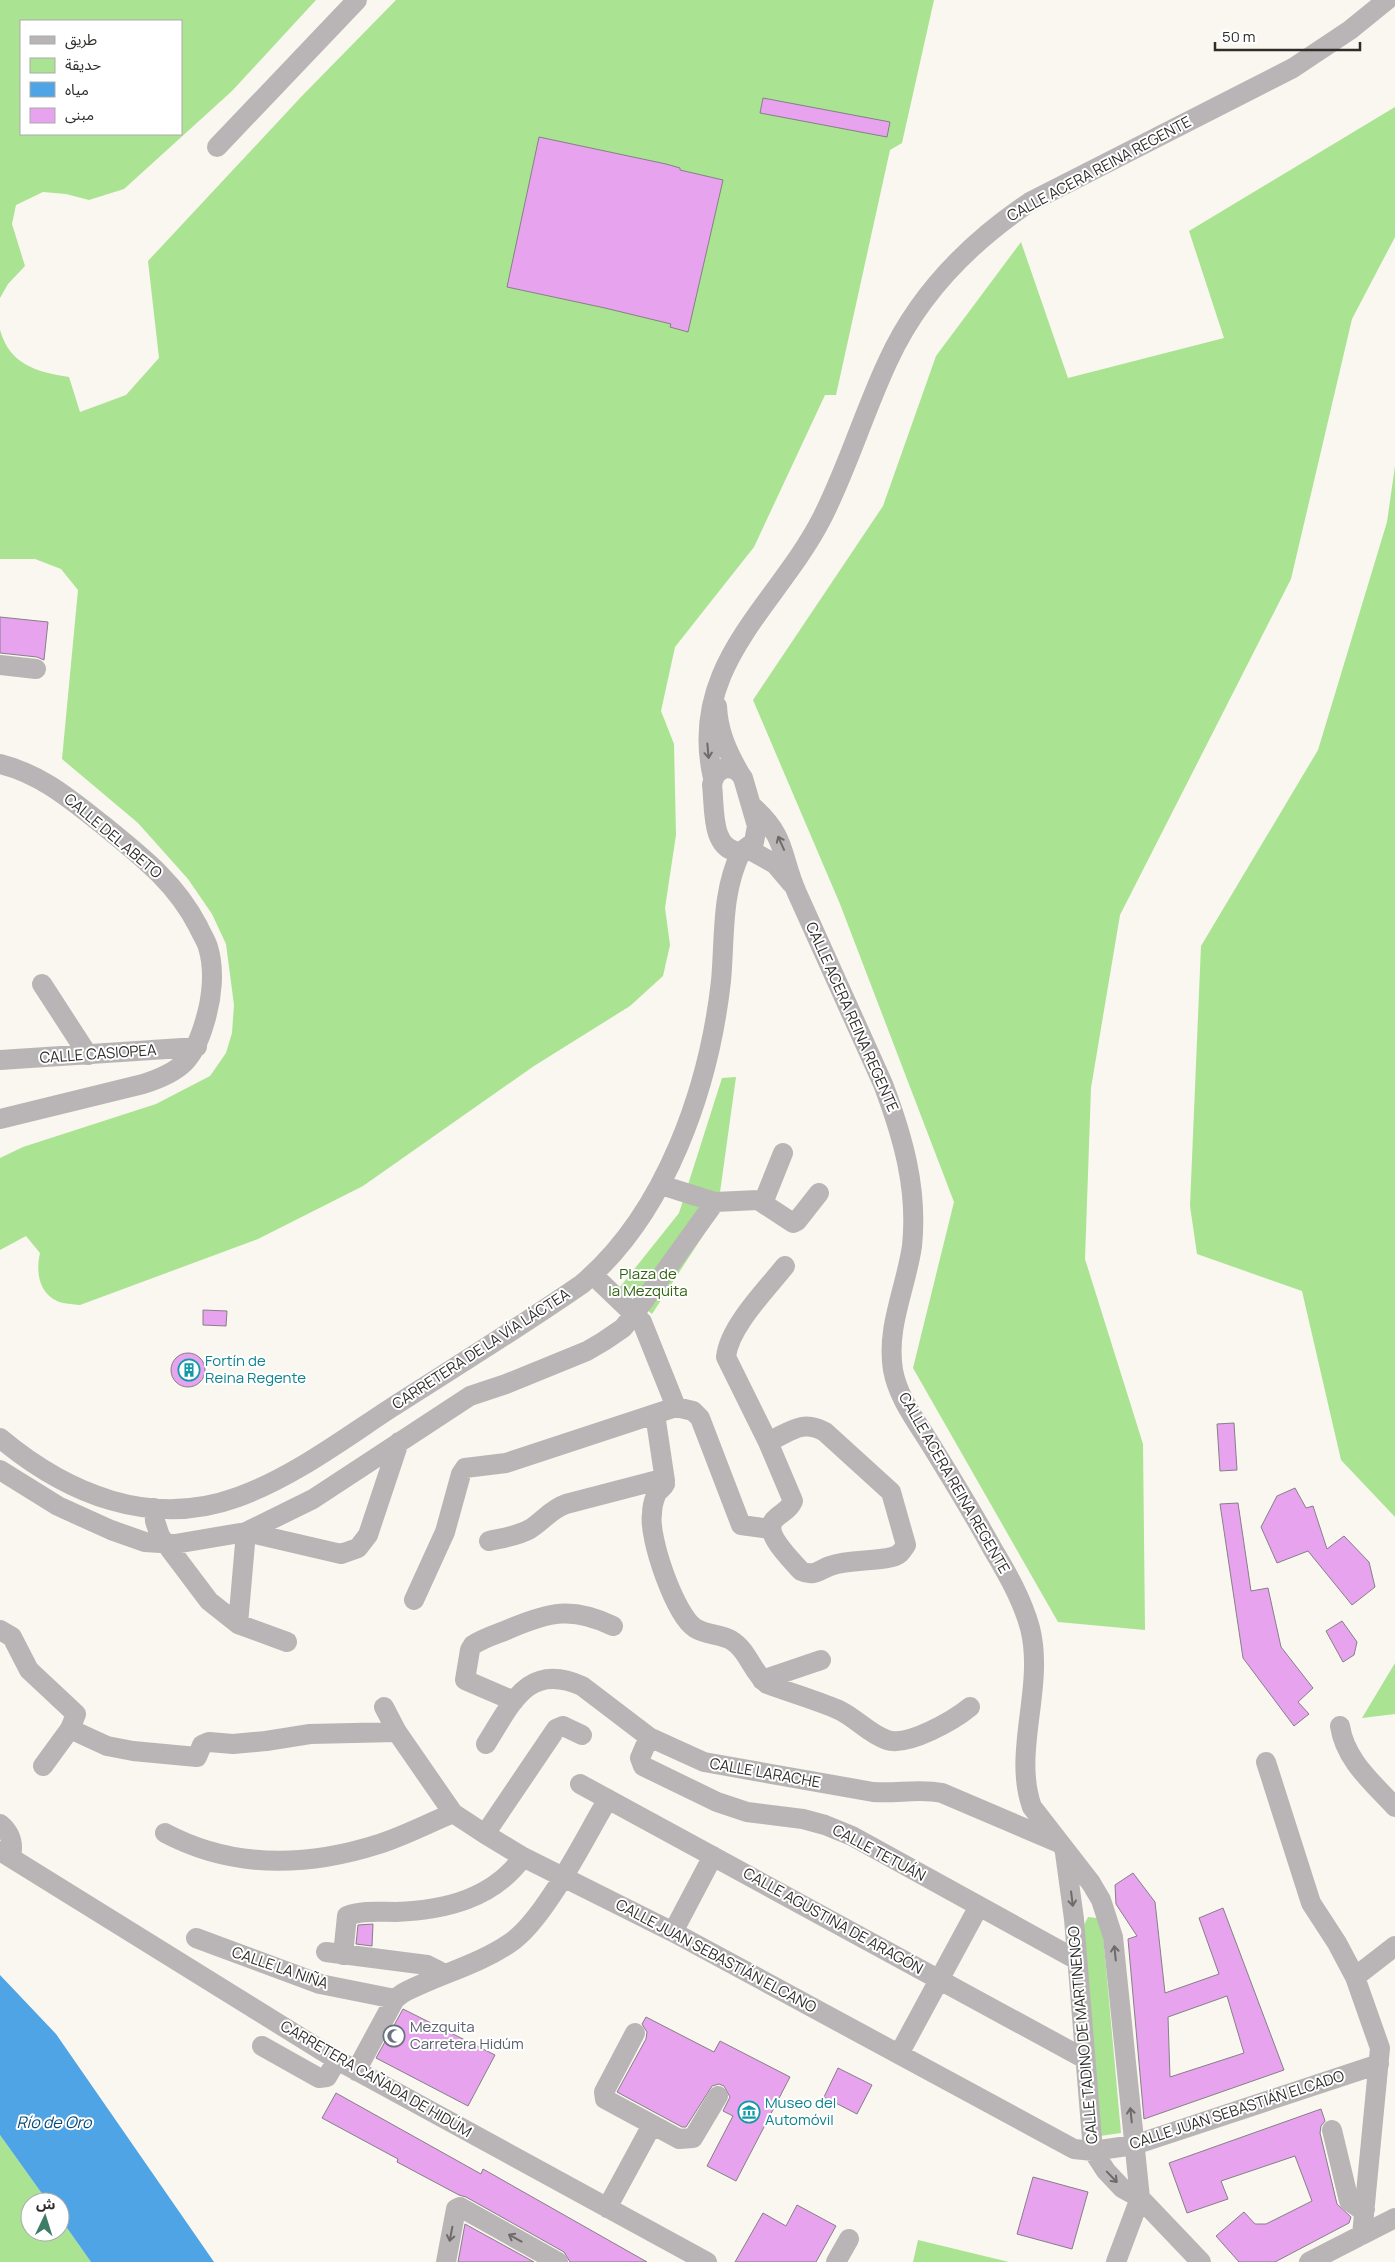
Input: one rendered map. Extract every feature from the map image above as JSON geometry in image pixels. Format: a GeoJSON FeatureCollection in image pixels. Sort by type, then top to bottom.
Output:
{"type":"FeatureCollection","features":[{"type":"Feature","properties":{"kind":"street"},"geometry":{"type":"LineString","coordinates":[[218,147],[357,0]]}},
{"type":"Feature","properties":{"kind":"street","name":"CALLE ACERA REINA REGENTE"},"geometry":{"type":"LineString","coordinates":[[794,888],[775,864],[745,850],[725,848],[720,842],[712,785],[713,778],[708,756],[707,733],[710,711],[717,689],[741,637],[808,544],[822,519],[888,361],[909,322],[947,271],[972,245],[1000,222],[1030,202],[1293,68],[1350,30],[1387,0]]}},
{"type":"Feature","properties":{"kind":"street"},"geometry":{"type":"LineString","coordinates":[[0,666],[36,669]]}},
{"type":"Feature","properties":{"kind":"street","name":"CALLE ACERA REINA REGENTE"},"geometry":{"type":"LineString","coordinates":[[717,689],[720,729],[726,748],[743,778],[752,806],[757,833],[754,842],[745,850]]}},
{"type":"Feature","properties":{"kind":"street","name":"CALLE DEL ABETO"},"geometry":{"type":"LineString","coordinates":[[0,764],[23,771],[56,788],[154,866],[176,892],[194,918],[208,946],[212,978],[210,1004],[197,1047],[178,1069],[161,1078],[94,1098],[0,1120]]}},
{"type":"Feature","properties":{"kind":"street"},"geometry":{"type":"LineString","coordinates":[[713,778],[724,768],[732,768],[739,772]]}},
{"type":"Feature","properties":{"kind":"street","name":"CALLE ACERA REINA REGENTE"},"geometry":{"type":"LineString","coordinates":[[752,806],[766,819],[784,849],[794,888],[883,1084],[908,1162],[913,1195],[912,1246],[894,1321],[891,1354],[894,1373],[900,1392],[1001,1563],[1017,1592],[1027,1617],[1034,1652],[1032,1704],[1024,1769],[1026,1788],[1032,1807],[1062,1847]]}},
{"type":"Feature","properties":{"kind":"street"},"geometry":{"type":"LineString","coordinates":[[720,842],[726,898]]}},
{"type":"Feature","properties":{"kind":"street"},"geometry":{"type":"LineString","coordinates":[[726,898],[731,874],[745,850]]}},
{"type":"Feature","properties":{"kind":"street","name":"CARRETERA DE LA VÍA LÁCTEA"},"geometry":{"type":"LineString","coordinates":[[0,1438],[21,1456],[64,1482],[98,1498],[127,1505],[154,1508],[184,1508],[210,1505],[237,1498],[263,1487],[306,1463],[555,1302],[593,1275],[610,1258],[661,1185],[690,1116],[713,1029],[721,974],[726,898]]}},
{"type":"Feature","properties":{"kind":"street"},"geometry":{"type":"LineString","coordinates":[[42,984],[88,1054]]}},
{"type":"Feature","properties":{"kind":"street","name":"CALLE CASIOPEA"},"geometry":{"type":"LineString","coordinates":[[0,1060],[197,1047]]}},
{"type":"Feature","properties":{"kind":"street"},"geometry":{"type":"LineString","coordinates":[[763,1203],[783,1153]]}},
{"type":"Feature","properties":{"kind":"street"},"geometry":{"type":"LineString","coordinates":[[661,1185],[715,1202],[749,1199],[763,1203],[793,1223],[797,1221],[819,1193]]}},
{"type":"Feature","properties":{"kind":"street"},"geometry":{"type":"LineString","coordinates":[[0,1470],[58,1506],[102,1526],[145,1542],[165,1545],[246,1532],[313,1499],[470,1396],[506,1384],[587,1351],[623,1328],[715,1202]]}},
{"type":"Feature","properties":{"kind":"street"},"geometry":{"type":"LineString","coordinates":[[768,1442],[806,1425],[825,1432],[892,1492],[906,1545],[901,1553],[892,1557],[862,1559],[830,1566],[815,1574],[808,1574],[801,1571],[772,1537],[771,1529],[774,1520],[790,1507],[792,1501],[768,1442],[726,1357],[727,1343],[785,1266]]}},
{"type":"Feature","properties":{"kind":"street"},"geometry":{"type":"LineString","coordinates":[[593,1275],[635,1313],[642,1322],[676,1407]]}},
{"type":"Feature","properties":{"kind":"street"},"geometry":{"type":"LineString","coordinates":[[414,1600],[437,1553],[461,1474],[466,1468],[506,1463],[676,1407],[693,1411],[700,1418],[741,1525],[771,1529]]}},
{"type":"Feature","properties":{"kind":"street"},"geometry":{"type":"LineString","coordinates":[[655,1414],[665,1481],[664,1488],[656,1494],[651,1515],[652,1531],[676,1604],[688,1622],[696,1629],[731,1640],[743,1650],[762,1680],[783,1690],[838,1710],[858,1720],[870,1731],[888,1740],[901,1741],[951,1722],[970,1707]]}},
{"type":"Feature","properties":{"kind":"street"},"geometry":{"type":"LineString","coordinates":[[246,1532],[341,1554],[358,1548],[368,1535],[399,1442]]}},
{"type":"Feature","properties":{"kind":"street"},"geometry":{"type":"LineString","coordinates":[[488,1542],[522,1533],[555,1508],[566,1504],[662,1479],[665,1481]]}},
{"type":"Feature","properties":{"kind":"street"},"geometry":{"type":"LineString","coordinates":[[154,1508],[155,1521],[165,1545],[209,1601],[238,1624],[287,1642]]}},
{"type":"Feature","properties":{"kind":"street"},"geometry":{"type":"LineString","coordinates":[[238,1624],[246,1532]]}},
{"type":"Feature","properties":{"kind":"street"},"geometry":{"type":"LineString","coordinates":[[514,1701],[465,1680],[470,1650],[473,1645],[534,1618],[554,1613],[575,1612],[594,1617],[613,1626]]}},
{"type":"Feature","properties":{"kind":"street"},"geometry":{"type":"LineString","coordinates":[[0,1630],[12,1637],[29,1670],[76,1714],[70,1729],[43,1766]]}},
{"type":"Feature","properties":{"kind":"street"},"geometry":{"type":"LineString","coordinates":[[762,1680],[821,1660]]}},
{"type":"Feature","properties":{"kind":"street","name":"CALLE LARACHE"},"geometry":{"type":"LineString","coordinates":[[486,1744],[514,1701],[534,1681],[551,1678],[569,1681],[582,1686],[649,1737],[676,1752],[724,1767],[873,1792],[887,1793],[926,1790],[942,1793],[1062,1847]]}},
{"type":"Feature","properties":{"kind":"street","name":"CALLE JUAN SEBASTIÁN ELCANO"},"geometry":{"type":"LineString","coordinates":[[384,1707],[397,1732],[453,1813],[523,1858],[674,1932],[1056,2141],[1074,2150],[1093,2151]]}},
{"type":"Feature","properties":{"kind":"street"},"geometry":{"type":"LineString","coordinates":[[485,1834],[556,1729],[563,1726],[582,1735]]}},
{"type":"Feature","properties":{"kind":"street"},"geometry":{"type":"LineString","coordinates":[[1340,1726],[1342,1738],[1355,1763],[1395,1808]]}},
{"type":"Feature","properties":{"kind":"street"},"geometry":{"type":"LineString","coordinates":[[70,1729],[108,1746],[133,1751],[198,1756],[202,1745],[209,1742],[233,1744],[332,1732],[397,1732]]}},
{"type":"Feature","properties":{"kind":"street","name":"CALLE TETUÁN"},"geometry":{"type":"LineString","coordinates":[[649,1737],[640,1758],[644,1766],[649,1769],[717,1802],[747,1812],[803,1819],[825,1825],[852,1836],[1077,1960]]}},
{"type":"Feature","properties":{"kind":"street"},"geometry":{"type":"LineString","coordinates":[[1266,1762],[1311,1903],[1337,1943],[1354,1977],[1380,2048],[1362,2235]]}},
{"type":"Feature","properties":{"kind":"street","name":"CALLE AGUSTINA DE ARAGÓN"},"geometry":{"type":"LineString","coordinates":[[580,1784],[1086,2059]]}},
{"type":"Feature","properties":{"kind":"street"},"geometry":{"type":"LineString","coordinates":[[356,2071],[395,1999],[403,1992],[494,1953],[523,1933],[536,1918],[608,1799]]}},
{"type":"Feature","properties":{"kind":"street"},"geometry":{"type":"LineString","coordinates":[[165,1833],[190,1846],[216,1855],[279,1861],[314,1859],[348,1853],[382,1843],[453,1813]]}},
{"type":"Feature","properties":{"kind":"street"},"geometry":{"type":"LineString","coordinates":[[0,1824],[11,1837],[13,1847],[6,1854]]}},
{"type":"Feature","properties":{"kind":"street"},"geometry":{"type":"LineString","coordinates":[[1062,1847],[1091,1883],[1108,1918],[1114,1947],[1140,2198],[1116,2262]]}},
{"type":"Feature","properties":{"kind":"street","name":"CALLE TADINO DE MARTINENGO"},"geometry":{"type":"LineString","coordinates":[[1062,1847],[1077,1960],[1093,2151],[1106,2171],[1122,2188],[1140,2198],[1201,2262]]}},
{"type":"Feature","properties":{"kind":"street","name":"CARRETERA CAÑADA DE HIDÚM"},"geometry":{"type":"LineString","coordinates":[[6,1854],[337,2060],[707,2262]]}},
{"type":"Feature","properties":{"kind":"street"},"geometry":{"type":"LineString","coordinates":[[674,1932],[713,1856]]}},
{"type":"Feature","properties":{"kind":"street"},"geometry":{"type":"LineString","coordinates":[[441,1975],[439,1971],[426,1965],[335,1954],[347,1916],[352,1913],[424,1909],[466,1899],[499,1884],[523,1858]]}},
{"type":"Feature","properties":{"kind":"street"},"geometry":{"type":"LineString","coordinates":[[899,2054],[979,1906]]}},
{"type":"Feature","properties":{"kind":"street","name":"CALLE LA NIÑA"},"geometry":{"type":"LineString","coordinates":[[196,1938],[320,1984],[395,1999]]}},
{"type":"Feature","properties":{"kind":"street"},"geometry":{"type":"LineString","coordinates":[[1354,1977],[1395,1946]]}},
{"type":"Feature","properties":{"kind":"street"},"geometry":{"type":"LineString","coordinates":[[635,2033],[604,2092],[605,2099],[679,2139],[693,2138],[718,2096]]}},
{"type":"Feature","properties":{"kind":"street"},"geometry":{"type":"LineString","coordinates":[[262,2046],[319,2078],[327,2077],[337,2060]]}},
{"type":"Feature","properties":{"kind":"street","name":"CALLE JUAN SEBASTIÁN ELCADO"},"geometry":{"type":"LineString","coordinates":[[1093,2151],[1134,2145],[1379,2064]]}},
{"type":"Feature","properties":{"kind":"street"},"geometry":{"type":"LineString","coordinates":[[607,2208],[652,2125]]}},
{"type":"Feature","properties":{"kind":"street"},"geometry":{"type":"LineString","coordinates":[[1332,2130],[1350,2200],[1359,2208],[1365,2209]]}},
{"type":"Feature","properties":{"kind":"street"},"geometry":{"type":"LineString","coordinates":[[446,2262],[458,2207],[558,2262]]}},
{"type":"Feature","properties":{"kind":"street"},"geometry":{"type":"LineString","coordinates":[[1309,2262],[1395,2218]]}},
{"type":"Feature","properties":{"kind":"street"},"geometry":{"type":"LineString","coordinates":[[836,2262],[849,2239]]}},
{"type":"Feature","properties":{"kind":"green space"},"geometry":{"type":"Polygon","coordinates":[[[0,0],[316,0],[232,91],[124,189],[89,200],[66,194],[43,192],[16,205],[12,224],[25,266],[8,284],[0,298],[0,0]]]}},
{"type":"Feature","properties":{"kind":"green space"},"geometry":{"type":"Polygon","coordinates":[[[396,0],[934,0],[902,143],[890,150],[836,395],[825,395],[754,547],[675,647],[661,711],[674,744],[676,835],[665,908],[670,945],[663,976],[630,1006],[534,1066],[363,1186],[258,1239],[80,1305],[62,1303],[51,1297],[42,1287],[38,1267],[40,1253],[26,1236],[0,1250],[0,1158],[23,1147],[156,1104],[210,1076],[226,1053],[232,1033],[234,1005],[226,944],[212,914],[188,879],[138,823],[62,759],[78,590],[61,569],[35,559],[0,559],[0,330],[10,351],[26,365],[69,377],[80,412],[126,395],[159,358],[148,261],[301,97],[396,0]]]}},
{"type":"Feature","properties":{"kind":"green space"},"geometry":{"type":"Polygon","coordinates":[[[1395,107],[1395,237],[1352,319],[1291,579],[1120,915],[1091,1088],[1085,1259],[1143,1444],[1145,1630],[1058,1622],[913,1368],[954,1202],[840,904],[753,700],[883,506],[936,356],[1021,242],[1068,378],[1224,338],[1189,231],[1395,107]]]}},
{"type":"Feature","properties":{"kind":"green space"},"geometry":{"type":"Polygon","coordinates":[[[1395,466],[1395,1517],[1341,1460],[1302,1291],[1197,1254],[1190,1206],[1201,946],[1318,750],[1387,522],[1395,466]]]}},
{"type":"Feature","properties":{"kind":"green space","name":"Plaza de la Mezquita"},"geometry":{"type":"Polygon","coordinates":[[[736,1077],[717,1214],[652,1314],[620,1287],[679,1213],[722,1078],[736,1077]]]}},
{"type":"Feature","properties":{"kind":"green space"},"geometry":{"type":"Polygon","coordinates":[[[1395,1663],[1395,1714],[1362,1718],[1395,1663]]]}},
{"type":"Feature","properties":{"kind":"green space"},"geometry":{"type":"Polygon","coordinates":[[[1088,1917],[1097,1918],[1102,1923],[1121,2133],[1100,2136],[1084,1925],[1088,1917]]]}},
{"type":"Feature","properties":{"kind":"green space"},"geometry":{"type":"Polygon","coordinates":[[[0,2135],[41,2192],[20,2192],[20,2242],[70,2242],[70,2232],[91,2262],[0,2262],[0,2135]]]}},
{"type":"Feature","properties":{"kind":"green space"},"geometry":{"type":"Polygon","coordinates":[[[918,2240],[1009,2262],[913,2262],[918,2240]]]}},
{"type":"Feature","properties":{"kind":"water","name":"Río de Oro"},"geometry":{"type":"Polygon","coordinates":[[[0,1975],[56,2034],[214,2262],[91,2262],[70,2232],[70,2192],[41,2192],[0,2135],[0,1975]]]}},
{"type":"Feature","properties":{"kind":"building"},"geometry":{"type":"Polygon","coordinates":[[[763,98],[890,122],[887,137],[760,113],[763,98]]]}},
{"type":"Feature","properties":{"kind":"building"},"geometry":{"type":"Polygon","coordinates":[[[539,137],[666,164],[680,168],[680,170],[723,180],[688,332],[670,327],[671,324],[507,287],[539,137]]]}},
{"type":"Feature","properties":{"kind":"building"},"geometry":{"type":"Polygon","coordinates":[[[0,617],[48,622],[44,660],[37,657],[0,653],[0,617]]]}},
{"type":"Feature","properties":{"kind":"building"},"geometry":{"type":"Polygon","coordinates":[[[203,1310],[227,1311],[226,1326],[203,1325],[203,1310]]]}},
{"type":"Feature","properties":{"kind":"building","name":"Fortín de Reina Regente"},"geometry":{"type":"Polygon","coordinates":[[[188,1353],[195,1354],[200,1358],[204,1363],[204,1377],[200,1382],[195,1386],[188,1387],[181,1386],[176,1382],[172,1377],[171,1370],[172,1363],[176,1358],[181,1354],[188,1353]]]}},
{"type":"Feature","properties":{"kind":"building"},"geometry":{"type":"Polygon","coordinates":[[[1234,1423],[1237,1470],[1220,1471],[1217,1424],[1234,1423]]]}},
{"type":"Feature","properties":{"kind":"building"},"geometry":{"type":"Polygon","coordinates":[[[1295,1488],[1306,1508],[1313,1506],[1327,1549],[1344,1536],[1369,1562],[1375,1587],[1352,1605],[1308,1551],[1277,1563],[1261,1527],[1277,1496],[1295,1488]]]}},
{"type":"Feature","properties":{"kind":"building"},"geometry":{"type":"Polygon","coordinates":[[[1238,1503],[1251,1591],[1268,1588],[1281,1647],[1313,1688],[1298,1702],[1309,1714],[1294,1726],[1243,1658],[1220,1504],[1238,1503]]]}},
{"type":"Feature","properties":{"kind":"building"},"geometry":{"type":"Polygon","coordinates":[[[1342,1621],[1357,1642],[1354,1655],[1343,1662],[1326,1631],[1342,1621]]]}},
{"type":"Feature","properties":{"kind":"building"},"geometry":{"type":"Polygon","coordinates":[[[1133,1873],[1155,1902],[1165,1993],[1219,1974],[1199,1918],[1223,1908],[1284,2070],[1144,2119],[1128,1939],[1137,1936],[1116,1904],[1115,1885],[1133,1873]],[[1227,1996],[1168,2017],[1170,2077],[1244,2053],[1227,1996]]]}},
{"type":"Feature","properties":{"kind":"building"},"geometry":{"type":"Polygon","coordinates":[[[373,1924],[372,1946],[356,1944],[358,1925],[373,1924]]]}},
{"type":"Feature","properties":{"kind":"building"},"geometry":{"type":"Polygon","coordinates":[[[403,2009],[495,2055],[468,2106],[376,2058],[403,2009]]]}},
{"type":"Feature","properties":{"kind":"building"},"geometry":{"type":"Polygon","coordinates":[[[646,2017],[714,2052],[720,2041],[790,2077],[736,2181],[707,2166],[733,2116],[723,2111],[730,2097],[724,2086],[719,2084],[712,2086],[686,2127],[682,2127],[617,2092],[646,2039],[647,2032],[642,2024],[646,2017]]]}},
{"type":"Feature","properties":{"kind":"building"},"geometry":{"type":"Polygon","coordinates":[[[838,2068],[872,2085],[857,2114],[824,2097],[838,2068]]]}},
{"type":"Feature","properties":{"kind":"building"},"geometry":{"type":"Polygon","coordinates":[[[336,2093],[481,2174],[483,2169],[647,2262],[570,2262],[564,2252],[466,2197],[397,2162],[398,2159],[322,2118],[336,2093]]]}},
{"type":"Feature","properties":{"kind":"building"},"geometry":{"type":"Polygon","coordinates":[[[1321,2109],[1325,2121],[1321,2126],[1320,2133],[1337,2204],[1351,2217],[1349,2223],[1275,2262],[1239,2262],[1216,2236],[1244,2212],[1255,2224],[1266,2224],[1312,2201],[1295,2156],[1221,2181],[1228,2199],[1187,2213],[1169,2163],[1321,2109]]]}},
{"type":"Feature","properties":{"kind":"building"},"geometry":{"type":"Polygon","coordinates":[[[1033,2177],[1088,2192],[1072,2249],[1017,2234],[1033,2177]]]}},
{"type":"Feature","properties":{"kind":"building"},"geometry":{"type":"Polygon","coordinates":[[[797,2205],[836,2226],[816,2262],[735,2262],[763,2213],[786,2226],[797,2205]]]}},
{"type":"Feature","properties":{"kind":"building"},"geometry":{"type":"Polygon","coordinates":[[[465,2224],[534,2262],[458,2262],[465,2224]]]}},
{"type":"Feature","properties":{"kind":"place","name":"Fortín de Reina Regente"},"geometry":{"type":"Point","coordinates":[189,1370]}},
{"type":"Feature","properties":{"kind":"place","name":"Mezquita Carretera Hidúm"},"geometry":{"type":"Point","coordinates":[394,2036]}},
{"type":"Feature","properties":{"kind":"place","name":"Museo del Automóvil"},"geometry":{"type":"Point","coordinates":[749,2112]}}]}
